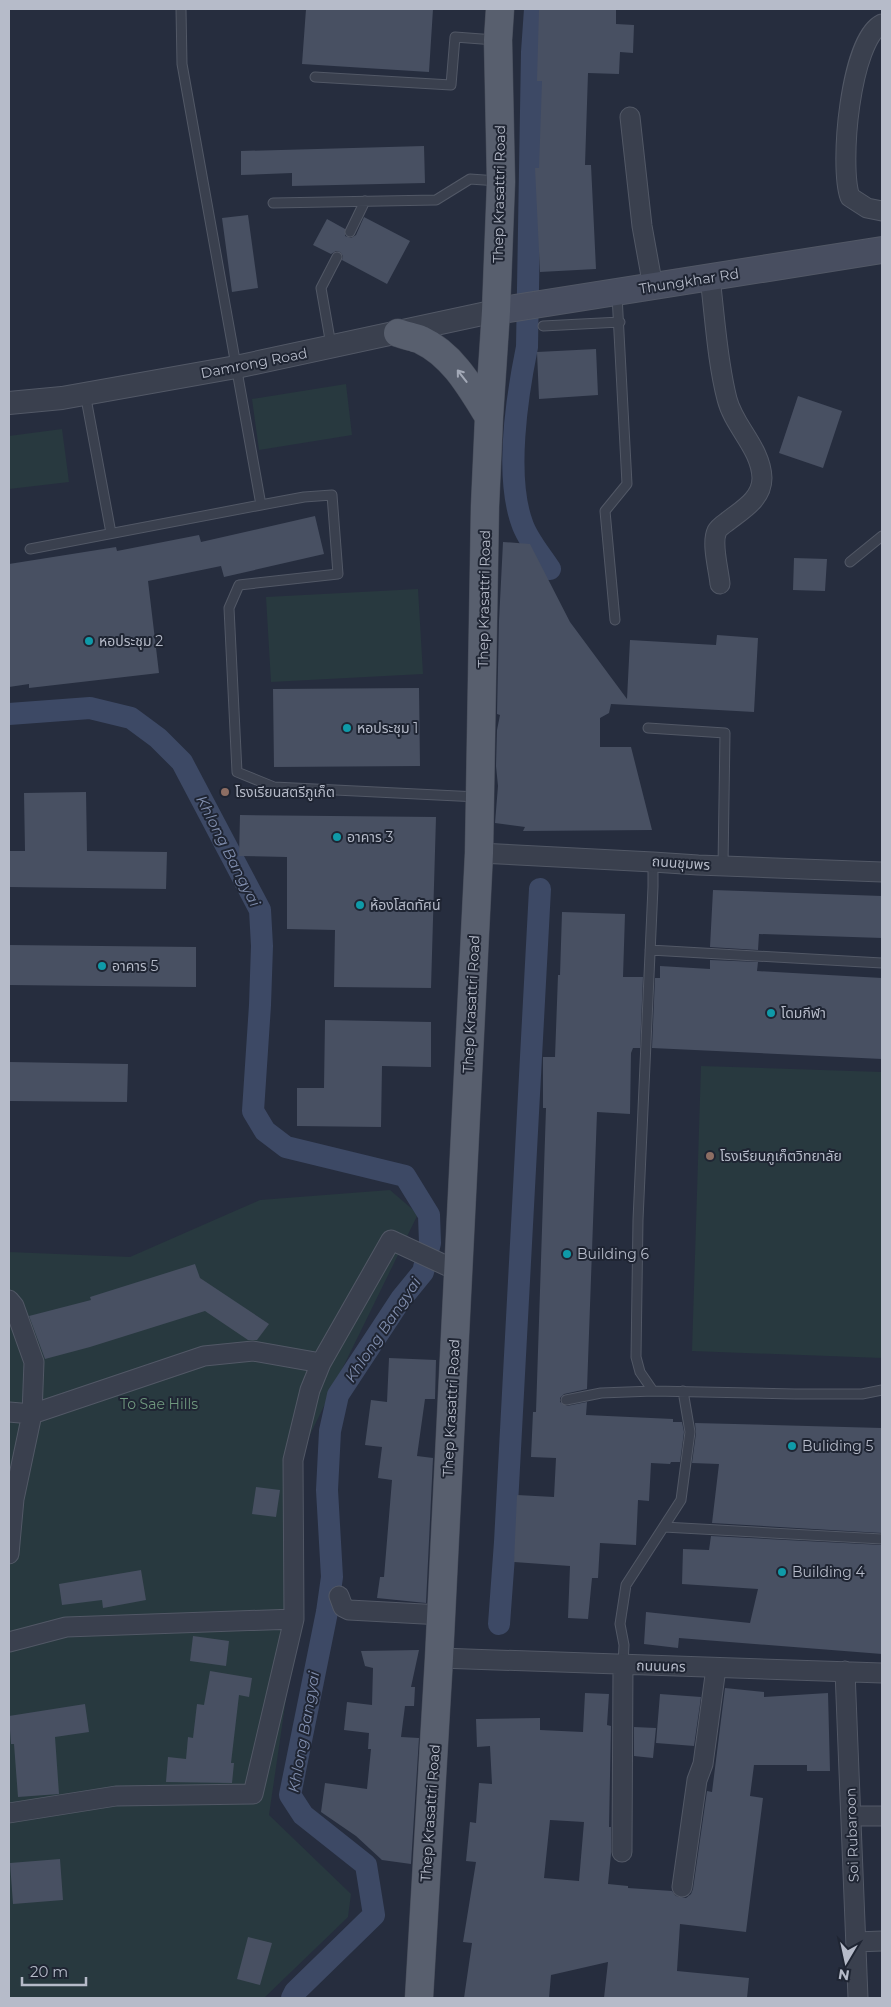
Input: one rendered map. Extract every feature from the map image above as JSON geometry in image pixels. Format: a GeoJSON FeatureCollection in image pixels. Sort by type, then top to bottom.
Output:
{"type":"FeatureCollection","features":[{"type":"Feature","properties":{"kind":"main road","name":"Thep Krasattri Road"},"geometry":{"type":"LineString","coordinates":[[419,1998],[440,1658],[453,1268],[479,853],[485,515],[489,417],[504,310],[498,40],[500,9]]}},
{"type":"Feature","properties":{"kind":"main road","name":"Thungkhar Rd"},"geometry":{"type":"LineString","coordinates":[[504,310],[541,315],[617,292],[882,250]]}},
{"type":"Feature","properties":{"kind":"main road"},"geometry":{"type":"LineString","coordinates":[[398,334],[420,340],[455,367],[466,380],[489,417]]}},
{"type":"Feature","properties":{"kind":"street"},"geometry":{"type":"LineString","coordinates":[[882,24],[875,28],[866,43],[857,65],[846,143],[845,174],[850,197],[867,208],[882,211]]}},
{"type":"Feature","properties":{"kind":"street"},"geometry":{"type":"LineString","coordinates":[[630,118],[642,226],[653,287]]}},
{"type":"Feature","properties":{"kind":"street"},"geometry":{"type":"LineString","coordinates":[[710,278],[727,399],[736,420],[757,456],[762,479],[761,487],[756,496],[744,509],[719,527],[716,533],[715,544],[720,584]]}},
{"type":"Feature","properties":{"kind":"street","name":"Damrong Road"},"geometry":{"type":"LineString","coordinates":[[9,403],[85,394],[236,367],[504,310]]}},
{"type":"Feature","properties":{"kind":"street","name":"ถนนชุมพร"},"geometry":{"type":"LineString","coordinates":[[479,853],[882,872]]}},
{"type":"Feature","properties":{"kind":"street"},"geometry":{"type":"LineString","coordinates":[[9,1813],[116,1796],[254,1794],[300,1593],[292,1460],[310,1390],[321,1363],[391,1240],[453,1268]]}},
{"type":"Feature","properties":{"kind":"street"},"geometry":{"type":"LineString","coordinates":[[9,1300],[14,1306],[34,1362],[32,1414],[14,1499],[9,1554]]}},
{"type":"Feature","properties":{"kind":"street"},"geometry":{"type":"LineString","coordinates":[[9,1412],[32,1414],[204,1356],[253,1351],[321,1363]]}},
{"type":"Feature","properties":{"kind":"street"},"geometry":{"type":"LineString","coordinates":[[339,1596],[342,1607],[348,1610],[442,1615]]}},
{"type":"Feature","properties":{"kind":"street"},"geometry":{"type":"LineString","coordinates":[[9,1642],[66,1627],[294,1619]]}},
{"type":"Feature","properties":{"kind":"street","name":"ถนนนคร"},"geometry":{"type":"LineString","coordinates":[[440,1658],[882,1673]]}},
{"type":"Feature","properties":{"kind":"street"},"geometry":{"type":"LineString","coordinates":[[622,1852],[623,1664]]}},
{"type":"Feature","properties":{"kind":"street"},"geometry":{"type":"LineString","coordinates":[[682,1887],[697,1780],[703,1764],[716,1668]]}},
{"type":"Feature","properties":{"kind":"street","name":"Soi Rubaroon"},"geometry":{"type":"LineString","coordinates":[[845,1671],[858,1998]]}},
{"type":"Feature","properties":{"kind":"street"},"geometry":{"type":"LineString","coordinates":[[851,1816],[882,1816]]}},
{"type":"Feature","properties":{"kind":"street"},"geometry":{"type":"LineString","coordinates":[[856,1942],[882,1941]]}},
{"type":"Feature","properties":{"kind":"lane"},"geometry":{"type":"LineString","coordinates":[[181,9],[182,64],[261,505]]}},
{"type":"Feature","properties":{"kind":"lane"},"geometry":{"type":"LineString","coordinates":[[314,77],[451,85],[455,37],[498,40]]}},
{"type":"Feature","properties":{"kind":"lane"},"geometry":{"type":"LineString","coordinates":[[273,203],[436,200],[470,179],[501,182]]}},
{"type":"Feature","properties":{"kind":"lane"},"geometry":{"type":"LineString","coordinates":[[350,232],[365,201]]}},
{"type":"Feature","properties":{"kind":"lane"},"geometry":{"type":"LineString","coordinates":[[331,348],[321,288],[336,257]]}},
{"type":"Feature","properties":{"kind":"lane"},"geometry":{"type":"LineString","coordinates":[[615,620],[605,511],[627,484],[617,292]]}},
{"type":"Feature","properties":{"kind":"lane"},"geometry":{"type":"LineString","coordinates":[[541,315],[620,322]]}},
{"type":"Feature","properties":{"kind":"lane"},"geometry":{"type":"LineString","coordinates":[[85,394],[111,533]]}},
{"type":"Feature","properties":{"kind":"lane"},"geometry":{"type":"LineString","coordinates":[[30,549],[304,497],[332,495],[338,574],[239,585],[229,608],[237,772],[274,787],[481,797]]}},
{"type":"Feature","properties":{"kind":"lane"},"geometry":{"type":"LineString","coordinates":[[850,562],[882,536]]}},
{"type":"Feature","properties":{"kind":"lane"},"geometry":{"type":"LineString","coordinates":[[648,728],[725,733],[723,866]]}},
{"type":"Feature","properties":{"kind":"lane"},"geometry":{"type":"LineString","coordinates":[[653,862],[638,1220],[636,1357],[640,1372],[653,1392]]}},
{"type":"Feature","properties":{"kind":"lane"},"geometry":{"type":"LineString","coordinates":[[650,950],[882,963]]}},
{"type":"Feature","properties":{"kind":"lane"},"geometry":{"type":"LineString","coordinates":[[566,1400],[601,1393],[683,1391],[862,1394],[882,1390]]}},
{"type":"Feature","properties":{"kind":"lane"},"geometry":{"type":"LineString","coordinates":[[623,1664],[624,1645],[620,1624],[626,1585],[681,1500],[690,1432],[683,1391]]}},
{"type":"Feature","properties":{"kind":"lane"},"geometry":{"type":"LineString","coordinates":[[664,1527],[882,1539]]}},
{"type":"Feature","properties":{"kind":"green space"},"geometry":{"type":"Polygon","coordinates":[[[346,384],[352,435],[259,450],[252,399],[346,384]]]}},
{"type":"Feature","properties":{"kind":"green space"},"geometry":{"type":"Polygon","coordinates":[[[62,429],[69,482],[9,489],[9,436],[62,429]]]}},
{"type":"Feature","properties":{"kind":"green space"},"geometry":{"type":"Polygon","coordinates":[[[418,589],[423,674],[271,682],[266,597],[418,589]]]}},
{"type":"Feature","properties":{"kind":"green space"},"geometry":{"type":"Polygon","coordinates":[[[701,1066],[882,1072],[882,1358],[692,1351],[701,1066]]]}},
{"type":"Feature","properties":{"kind":"green space","name":"To Sae Hills"},"geometry":{"type":"Polygon","coordinates":[[[390,1190],[418,1214],[302,1451],[299,1610],[269,1815],[351,1894],[348,1917],[264,1998],[9,1998],[9,1252],[130,1257],[260,1200],[390,1190]]]}},
{"type":"Feature","properties":{"kind":"building"},"geometry":{"type":"Polygon","coordinates":[[[306,9],[433,9],[429,72],[302,64],[306,9]]]}},
{"type":"Feature","properties":{"kind":"building"},"geometry":{"type":"Polygon","coordinates":[[[539,9],[616,9],[616,24],[634,25],[633,53],[620,52],[619,74],[588,73],[585,165],[591,165],[596,269],[540,272],[535,168],[539,168],[542,81],[537,81],[539,9]]]}},
{"type":"Feature","properties":{"kind":"building"},"geometry":{"type":"Polygon","coordinates":[[[424,146],[425,183],[292,186],[292,173],[241,175],[241,151],[424,146]]]}},
{"type":"Feature","properties":{"kind":"building"},"geometry":{"type":"Polygon","coordinates":[[[248,215],[258,288],[232,292],[222,218],[248,215]]]}},
{"type":"Feature","properties":{"kind":"building"},"geometry":{"type":"Polygon","coordinates":[[[364,217],[410,241],[387,284],[342,260],[343,256],[340,252],[336,251],[331,254],[313,245],[327,219],[345,229],[345,236],[351,238],[356,235],[364,217]]]}},
{"type":"Feature","properties":{"kind":"building"},"geometry":{"type":"Polygon","coordinates":[[[596,349],[598,395],[539,399],[537,352],[596,349]]]}},
{"type":"Feature","properties":{"kind":"building"},"geometry":{"type":"Polygon","coordinates":[[[798,396],[842,411],[823,468],[779,453],[798,396]]]}},
{"type":"Feature","properties":{"kind":"building"},"geometry":{"type":"Polygon","coordinates":[[[315,516],[324,554],[224,577],[221,566],[148,581],[159,673],[29,688],[29,684],[9,687],[9,564],[116,547],[117,551],[199,535],[201,542],[315,516]]]}},
{"type":"Feature","properties":{"kind":"building"},"geometry":{"type":"Polygon","coordinates":[[[503,542],[530,544],[570,622],[627,699],[630,640],[716,645],[717,635],[758,638],[754,712],[611,704],[609,713],[600,718],[600,747],[631,747],[652,830],[523,831],[525,827],[495,823],[498,786],[496,766],[497,730],[500,715],[497,714],[503,542]]]}},
{"type":"Feature","properties":{"kind":"building"},"geometry":{"type":"Polygon","coordinates":[[[794,558],[827,559],[825,591],[793,590],[794,558]]]}},
{"type":"Feature","properties":{"kind":"building","name":"หอประชุม 1"},"geometry":{"type":"Polygon","coordinates":[[[419,688],[420,766],[274,767],[273,689],[419,688]]]}},
{"type":"Feature","properties":{"kind":"building"},"geometry":{"type":"Polygon","coordinates":[[[86,792],[87,851],[167,852],[166,889],[9,887],[9,851],[25,851],[24,793],[86,792]]]}},
{"type":"Feature","properties":{"kind":"building"},"geometry":{"type":"Polygon","coordinates":[[[240,815],[436,817],[431,988],[334,987],[335,930],[287,929],[287,857],[239,856],[240,815]]]}},
{"type":"Feature","properties":{"kind":"building"},"geometry":{"type":"Polygon","coordinates":[[[713,890],[882,896],[882,938],[759,934],[758,950],[710,947],[713,890]]]}},
{"type":"Feature","properties":{"kind":"building"},"geometry":{"type":"Polygon","coordinates":[[[562,912],[625,914],[623,977],[643,977],[640,1048],[633,1048],[631,1053],[630,1114],[597,1112],[587,1389],[564,1394],[560,1398],[560,1402],[567,1406],[587,1402],[586,1415],[673,1419],[673,1422],[682,1422],[684,1432],[680,1462],[671,1462],[670,1464],[651,1463],[649,1501],[638,1500],[636,1545],[600,1543],[598,1578],[592,1578],[588,1619],[568,1618],[570,1566],[514,1562],[517,1495],[554,1497],[556,1458],[531,1457],[533,1412],[536,1412],[546,1108],[543,1108],[543,1057],[555,1057],[562,912]]]}},
{"type":"Feature","properties":{"kind":"building","name":"อาคาร 5"},"geometry":{"type":"Polygon","coordinates":[[[9,945],[196,947],[196,987],[9,985],[9,945]]]}},
{"type":"Feature","properties":{"kind":"building","name":"โดมกีฬา"},"geometry":{"type":"Polygon","coordinates":[[[710,960],[758,962],[757,971],[882,978],[882,1059],[652,1048],[655,978],[660,978],[660,966],[710,969],[710,960]]]}},
{"type":"Feature","properties":{"kind":"building"},"geometry":{"type":"Polygon","coordinates":[[[325,1020],[431,1022],[431,1067],[382,1066],[381,1127],[297,1126],[297,1088],[324,1088],[325,1020]]]}},
{"type":"Feature","properties":{"kind":"building"},"geometry":{"type":"Polygon","coordinates":[[[9,1062],[128,1064],[127,1102],[9,1101],[9,1062]]]}},
{"type":"Feature","properties":{"kind":"building"},"geometry":{"type":"Polygon","coordinates":[[[195,1264],[200,1278],[269,1324],[257,1340],[248,1340],[205,1311],[45,1359],[29,1316],[91,1300],[90,1297],[195,1264]]]}},
{"type":"Feature","properties":{"kind":"building"},"geometry":{"type":"Polygon","coordinates":[[[389,1358],[436,1360],[435,1399],[425,1399],[417,1456],[433,1458],[426,1603],[377,1598],[380,1577],[384,1577],[392,1480],[378,1478],[382,1447],[365,1445],[371,1400],[387,1402],[389,1358]]]}},
{"type":"Feature","properties":{"kind":"building"},"geometry":{"type":"Polygon","coordinates":[[[695,1423],[882,1428],[882,1533],[712,1523],[719,1464],[692,1463],[696,1433],[695,1423]]]}},
{"type":"Feature","properties":{"kind":"building"},"geometry":{"type":"Polygon","coordinates":[[[256,1487],[280,1490],[276,1517],[252,1514],[256,1487]]]}},
{"type":"Feature","properties":{"kind":"building"},"geometry":{"type":"Polygon","coordinates":[[[711,1536],[882,1545],[882,1654],[679,1638],[678,1648],[644,1644],[646,1612],[750,1623],[758,1589],[682,1584],[683,1549],[709,1550],[711,1536]]]}},
{"type":"Feature","properties":{"kind":"building"},"geometry":{"type":"Polygon","coordinates":[[[141,1570],[146,1600],[103,1608],[102,1600],[62,1605],[59,1584],[141,1570]]]}},
{"type":"Feature","properties":{"kind":"building"},"geometry":{"type":"Polygon","coordinates":[[[193,1636],[229,1641],[226,1666],[190,1661],[193,1636]]]}},
{"type":"Feature","properties":{"kind":"building"},"geometry":{"type":"Polygon","coordinates":[[[419,1650],[411,1687],[415,1687],[414,1706],[405,1706],[401,1737],[419,1738],[411,1864],[382,1860],[356,1836],[321,1812],[325,1783],[367,1789],[371,1749],[368,1749],[369,1733],[344,1730],[347,1702],[372,1705],[373,1668],[365,1666],[361,1651],[419,1650]]]}},
{"type":"Feature","properties":{"kind":"building"},"geometry":{"type":"Polygon","coordinates":[[[210,1671],[252,1678],[249,1697],[239,1695],[231,1763],[234,1763],[232,1783],[166,1782],[168,1757],[186,1759],[188,1737],[193,1738],[197,1704],[204,1705],[210,1671]]]}},
{"type":"Feature","properties":{"kind":"building"},"geometry":{"type":"Polygon","coordinates":[[[725,1688],[764,1692],[764,1697],[828,1693],[830,1771],[807,1771],[807,1765],[754,1765],[750,1796],[763,1798],[746,1932],[680,1924],[677,1971],[749,1978],[747,1998],[604,1998],[608,1962],[551,1975],[549,1998],[464,1998],[472,1943],[463,1942],[476,1862],[466,1861],[470,1822],[476,1823],[479,1783],[492,1784],[490,1746],[477,1747],[476,1719],[540,1718],[540,1730],[583,1732],[585,1693],[609,1694],[607,1725],[611,1726],[609,1827],[611,1827],[611,1854],[608,1884],[628,1886],[628,1888],[672,1891],[676,1896],[686,1898],[691,1894],[707,1791],[712,1792],[725,1688]],[[550,1820],[544,1878],[579,1881],[584,1822],[550,1820]]]}},
{"type":"Feature","properties":{"kind":"building"},"geometry":{"type":"Polygon","coordinates":[[[660,1694],[701,1697],[694,1746],[656,1743],[660,1694]]]}},
{"type":"Feature","properties":{"kind":"building"},"geometry":{"type":"Polygon","coordinates":[[[85,1704],[89,1732],[55,1737],[59,1794],[18,1797],[14,1744],[11,1744],[9,1716],[85,1704]]]}},
{"type":"Feature","properties":{"kind":"building"},"geometry":{"type":"Polygon","coordinates":[[[634,1727],[656,1728],[653,1758],[634,1756],[634,1727]]]}},
{"type":"Feature","properties":{"kind":"building"},"geometry":{"type":"Polygon","coordinates":[[[60,1859],[63,1900],[13,1904],[10,1863],[60,1859]]]}},
{"type":"Feature","properties":{"kind":"building"},"geometry":{"type":"Polygon","coordinates":[[[248,1937],[272,1943],[260,1985],[237,1979],[248,1937]]]}},
{"type":"Feature","properties":{"kind":"waterway"},"geometry":{"type":"LineString","coordinates":[[535,9],[532,52],[527,347],[514,436],[513,460],[517,504],[524,529],[550,569]]}},
{"type":"Feature","properties":{"kind":"waterway","name":"Khlong Bangyai"},"geometry":{"type":"LineString","coordinates":[[9,714],[90,708],[131,718],[158,738],[182,762],[260,910],[262,946],[260,1005],[253,1111],[265,1131],[286,1147],[405,1176],[429,1215],[430,1243],[423,1272],[401,1299],[338,1395],[330,1431],[327,1490],[332,1577],[327,1612],[290,1795],[303,1815],[366,1865],[374,1915],[295,1992],[292,1998]]}},
{"type":"Feature","properties":{"kind":"waterway"},"geometry":{"type":"LineString","coordinates":[[499,1624],[540,889]]}},
{"type":"Feature","properties":{"kind":"place","name":"หอประชุม 2"},"geometry":{"type":"Point","coordinates":[89,641]}},
{"type":"Feature","properties":{"kind":"place","name":"หอประชุม 1"},"geometry":{"type":"Point","coordinates":[347,728]}},
{"type":"Feature","properties":{"kind":"place","name":"โรงเรียนสตรีภูเก็ต"},"geometry":{"type":"Point","coordinates":[225,792]}},
{"type":"Feature","properties":{"kind":"place","name":"อาคาร 3"},"geometry":{"type":"Point","coordinates":[337,837]}},
{"type":"Feature","properties":{"kind":"place","name":"ห้องโสดทัศน์"},"geometry":{"type":"Point","coordinates":[360,905]}},
{"type":"Feature","properties":{"kind":"place","name":"อาคาร 5"},"geometry":{"type":"Point","coordinates":[102,966]}},
{"type":"Feature","properties":{"kind":"place","name":"โดมกีฬา"},"geometry":{"type":"Point","coordinates":[771,1013]}},
{"type":"Feature","properties":{"kind":"place","name":"โรงเรียนภูเก็ตวิทยาลัย"},"geometry":{"type":"Point","coordinates":[710,1156]}},
{"type":"Feature","properties":{"kind":"place","name":"Building 6"},"geometry":{"type":"Point","coordinates":[567,1254]}},
{"type":"Feature","properties":{"kind":"place","name":"Buliding 5"},"geometry":{"type":"Point","coordinates":[792,1446]}},
{"type":"Feature","properties":{"kind":"place","name":"Building 4"},"geometry":{"type":"Point","coordinates":[782,1572]}}]}
